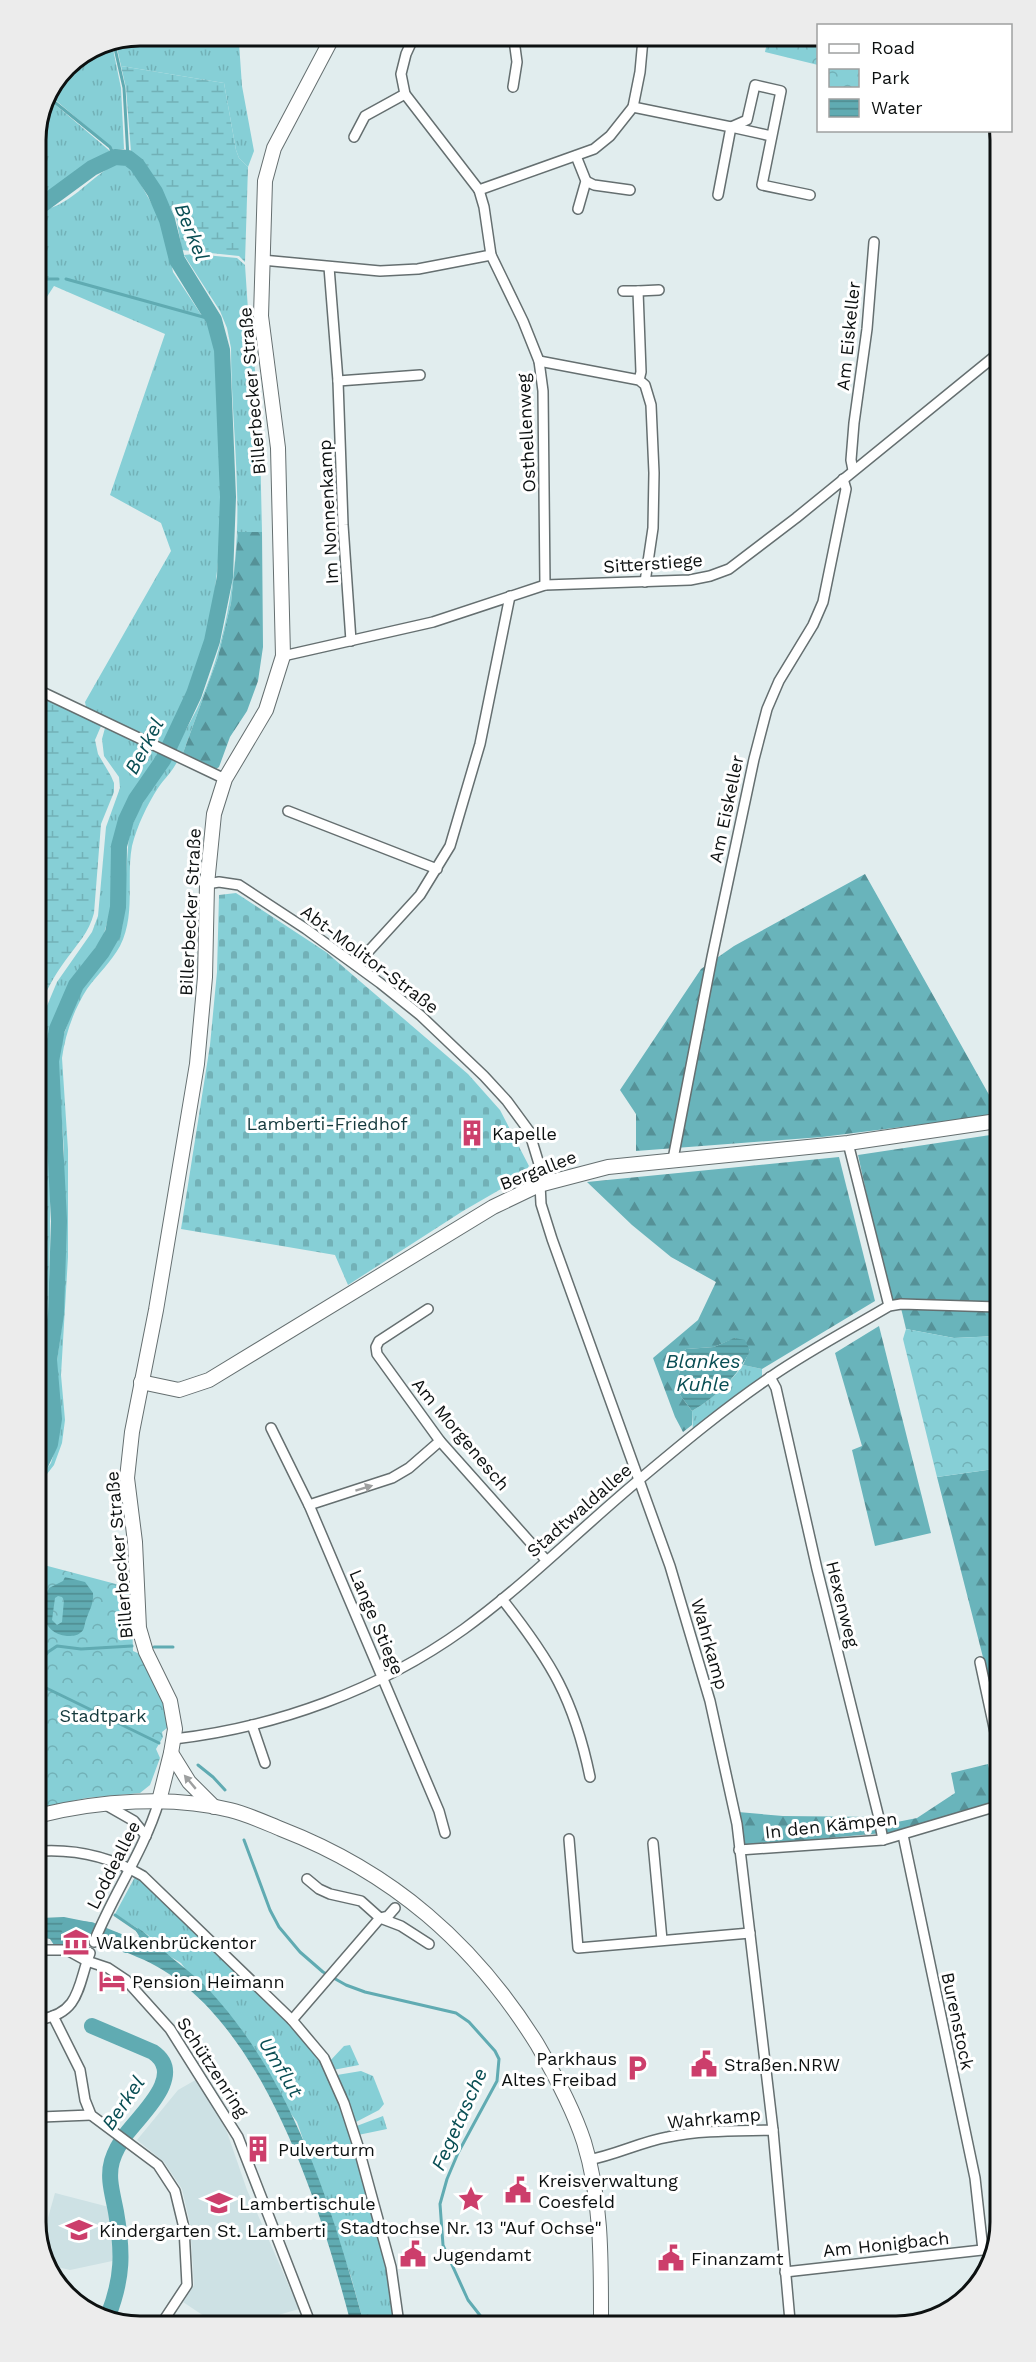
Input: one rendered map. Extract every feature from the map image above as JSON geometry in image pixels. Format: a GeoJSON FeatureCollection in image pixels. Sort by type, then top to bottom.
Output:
{"type":"FeatureCollection","features":[{"type":"Feature","properties":{"kind":"main road","name":"Billerbecker Straße"},"geometry":{"type":"LineString","coordinates":[[159,1801],[173,1746],[173,1717],[170,1701],[146,1652],[139,1628],[135,1542],[127,1478],[132,1432],[164,1265],[196,1064],[205,977],[207,884],[214,814],[225,779],[261,719],[283,656],[278,448],[261,316],[265,181],[274,148],[327,47]]}},
{"type":"Feature","properties":{"kind":"main road","name":"Bergallee"},"geometry":{"type":"LineString","coordinates":[[141,1382],[179,1390],[209,1380],[466,1223],[539,1185],[590,1170],[673,1159],[848,1143],[990,1122]]}},
{"type":"Feature","properties":{"kind":"main road"},"geometry":{"type":"LineString","coordinates":[[173,1746],[189,1782],[214,1807]]}},
{"type":"Feature","properties":{"kind":"main road"},"geometry":{"type":"LineString","coordinates":[[47,1814],[106,1805],[159,1801],[231,1810],[337,1854],[385,1882],[442,1927],[493,1981],[522,2022],[557,2078],[576,2121],[588,2160],[602,2251],[601,2316]]}},
{"type":"Feature","properties":{"kind":"street"},"geometry":{"type":"LineString","coordinates":[[261,260],[380,271],[418,269],[491,255],[484,207],[479,190],[405,94],[401,74],[409,47]]}},
{"type":"Feature","properties":{"kind":"street"},"geometry":{"type":"LineString","coordinates":[[513,87],[517,62],[515,47]]}},
{"type":"Feature","properties":{"kind":"street"},"geometry":{"type":"LineString","coordinates":[[479,190],[594,149],[610,136],[633,107],[642,47]]}},
{"type":"Feature","properties":{"kind":"street"},"geometry":{"type":"LineString","coordinates":[[731,127],[747,120],[755,85],[781,91],[762,184],[810,195]]}},
{"type":"Feature","properties":{"kind":"street"},"geometry":{"type":"LineString","coordinates":[[354,136],[365,116],[405,94]]}},
{"type":"Feature","properties":{"kind":"street"},"geometry":{"type":"LineString","coordinates":[[633,107],[771,136]]}},
{"type":"Feature","properties":{"kind":"street"},"geometry":{"type":"LineString","coordinates":[[718,195],[731,127]]}},
{"type":"Feature","properties":{"kind":"street"},"geometry":{"type":"LineString","coordinates":[[576,156],[586,181],[578,209]]}},
{"type":"Feature","properties":{"kind":"street"},"geometry":{"type":"LineString","coordinates":[[586,181],[630,190]]}},
{"type":"Feature","properties":{"kind":"street","name":"Am Eiskeller"},"geometry":{"type":"LineString","coordinates":[[853,470],[851,460],[854,423],[867,329],[874,242]]}},
{"type":"Feature","properties":{"kind":"street","name":"Osthellenweg"},"geometry":{"type":"LineString","coordinates":[[491,255],[523,321],[539,361],[543,391],[545,585]]}},
{"type":"Feature","properties":{"kind":"street","name":"Im Nonnenkamp"},"geometry":{"type":"LineString","coordinates":[[329,267],[338,381],[343,525],[351,641]]}},
{"type":"Feature","properties":{"kind":"street"},"geometry":{"type":"LineString","coordinates":[[623,291],[659,290]]}},
{"type":"Feature","properties":{"kind":"street"},"geometry":{"type":"LineString","coordinates":[[638,291],[641,372],[639,380]]}},
{"type":"Feature","properties":{"kind":"street","name":"Sitterstiege"},"geometry":{"type":"LineString","coordinates":[[283,656],[433,622],[545,585],[690,580],[710,576],[729,568],[990,360]]}},
{"type":"Feature","properties":{"kind":"street"},"geometry":{"type":"LineString","coordinates":[[539,361],[639,380],[645,385],[651,405],[654,473],[653,528],[645,582]]}},
{"type":"Feature","properties":{"kind":"street"},"geometry":{"type":"LineString","coordinates":[[338,381],[420,375]]}},
{"type":"Feature","properties":{"kind":"street","name":"Am Eiskeller"},"geometry":{"type":"LineString","coordinates":[[673,1159],[712,957],[754,759],[767,709],[779,681],[813,625],[823,602],[846,489],[843,479]]}},
{"type":"Feature","properties":{"kind":"street"},"geometry":{"type":"LineString","coordinates":[[356,965],[420,895],[450,846],[478,753],[499,661],[510,596]]}},
{"type":"Feature","properties":{"kind":"street"},"geometry":{"type":"LineString","coordinates":[[47,694],[225,779]]}},
{"type":"Feature","properties":{"kind":"street"},"geometry":{"type":"LineString","coordinates":[[288,811],[437,869]]}},
{"type":"Feature","properties":{"kind":"street","name":"Abt-Molitor-Straße"},"geometry":{"type":"LineString","coordinates":[[207,884],[219,882],[239,885],[356,965],[420,1016],[484,1076],[507,1101],[529,1131],[539,1164],[539,1185]]}},
{"type":"Feature","properties":{"kind":"street"},"geometry":{"type":"LineString","coordinates":[[848,1143],[889,1306],[990,1306]]}},
{"type":"Feature","properties":{"kind":"street","name":"Wahrkamp"},"geometry":{"type":"LineString","coordinates":[[539,1185],[541,1204],[552,1239],[670,1566],[710,1701],[737,1824],[773,2130],[789,2316]]}},
{"type":"Feature","properties":{"kind":"street","name":"Stadtwaldallee"},"geometry":{"type":"LineString","coordinates":[[173,1746],[316,1706],[383,1677],[463,1630],[502,1599],[639,1479],[770,1377],[889,1306]]}},
{"type":"Feature","properties":{"kind":"street","name":"Am Morgenesch"},"geometry":{"type":"LineString","coordinates":[[428,1309],[379,1341],[376,1347],[377,1354],[440,1441],[546,1560]]}},
{"type":"Feature","properties":{"kind":"street","name":"Hexenweg"},"geometry":{"type":"LineString","coordinates":[[770,1377],[776,1388],[883,1840]]}},
{"type":"Feature","properties":{"kind":"street","name":"Lange Stiege"},"geometry":{"type":"LineString","coordinates":[[271,1428],[309,1506],[383,1677],[446,1833]]}},
{"type":"Feature","properties":{"kind":"street"},"geometry":{"type":"LineString","coordinates":[[309,1506],[392,1478],[409,1468],[440,1441]]}},
{"type":"Feature","properties":{"kind":"street"},"geometry":{"type":"LineString","coordinates":[[502,1599],[529,1634],[564,1690],[583,1741],[590,1778]]}},
{"type":"Feature","properties":{"kind":"street"},"geometry":{"type":"LineString","coordinates":[[980,1662],[990,1709]]}},
{"type":"Feature","properties":{"kind":"street"},"geometry":{"type":"LineString","coordinates":[[252,1725],[265,1763]]}},
{"type":"Feature","properties":{"kind":"street","name":"Loddeallee"},"geometry":{"type":"LineString","coordinates":[[94,1942],[146,1836],[159,1801]]}},
{"type":"Feature","properties":{"kind":"street"},"geometry":{"type":"LineString","coordinates":[[106,1805],[134,1821],[146,1836]]}},
{"type":"Feature","properties":{"kind":"street","name":"In den Kämpen"},"geometry":{"type":"LineString","coordinates":[[739,1850],[883,1840],[990,1808]]}},
{"type":"Feature","properties":{"kind":"street","name":"Burenstock"},"geometry":{"type":"LineString","coordinates":[[903,1835],[975,2178],[986,2245]]}},
{"type":"Feature","properties":{"kind":"street"},"geometry":{"type":"LineString","coordinates":[[568,1839],[578,1948],[750,1933]]}},
{"type":"Feature","properties":{"kind":"street"},"geometry":{"type":"LineString","coordinates":[[653,1843],[662,1940]]}},
{"type":"Feature","properties":{"kind":"street"},"geometry":{"type":"LineString","coordinates":[[47,1851],[88,1853],[104,1857],[143,1876],[292,2020],[324,2058],[352,2126],[391,2267],[398,2315]]}},
{"type":"Feature","properties":{"kind":"street"},"geometry":{"type":"LineString","coordinates":[[307,1879],[330,1894],[361,1901],[380,1918],[401,1926],[429,1944]]}},
{"type":"Feature","properties":{"kind":"street"},"geometry":{"type":"LineString","coordinates":[[292,2020],[380,1918],[388,1916],[395,1908]]}},
{"type":"Feature","properties":{"kind":"street","name":"Schützenring"},"geometry":{"type":"LineString","coordinates":[[47,1950],[67,1950],[88,1957],[108,1968],[126,1980],[170,2029],[210,2090],[246,2155],[306,2315]]}},
{"type":"Feature","properties":{"kind":"street"},"geometry":{"type":"LineString","coordinates":[[47,2018],[66,2008],[78,1992],[88,1957]]}},
{"type":"Feature","properties":{"kind":"street"},"geometry":{"type":"LineString","coordinates":[[53,2016],[80,2070],[85,2100],[91,2115],[158,2165],[175,2191],[181,2210],[187,2262],[187,2285],[167,2315]]}},
{"type":"Feature","properties":{"kind":"street"},"geometry":{"type":"LineString","coordinates":[[47,2117],[91,2115]]}},
{"type":"Feature","properties":{"kind":"street","name":"Wahrkamp"},"geometry":{"type":"LineString","coordinates":[[588,2160],[670,2136],[773,2130]]}},
{"type":"Feature","properties":{"kind":"street","name":"Am Honigbach"},"geometry":{"type":"LineString","coordinates":[[785,2272],[985,2249]]}},
{"type":"Feature","properties":{"kind":"shaded area","name":"Lambertischule"},"geometry":{"type":"Polygon","coordinates":[[[199,2078],[227,2132],[247,2190],[299,2309],[278,2315],[203,2315],[183,2302],[194,2285],[190,2224],[182,2189],[164,2162],[137,2140],[178,2090],[199,2078]]]}},
{"type":"Feature","properties":{"kind":"shaded area","name":"Kindergarten St. Lamberti"},"geometry":{"type":"Polygon","coordinates":[[[55,2193],[109,2207],[117,2260],[70,2270],[59,2267],[48,2240],[47,2221],[55,2193]]]}},
{"type":"Feature","properties":{"kind":"green space"},"geometry":{"type":"Polygon","coordinates":[[[128,47],[239,47],[242,86],[254,151],[248,167],[239,158],[236,150],[224,83],[121,66],[117,50],[128,47]]]}},
{"type":"Feature","properties":{"kind":"green space"},"geometry":{"type":"Polygon","coordinates":[[[766,47],[817,47],[817,65],[765,52],[766,47]]]}},
{"type":"Feature","properties":{"kind":"green space"},"geometry":{"type":"Polygon","coordinates":[[[113,51],[121,88],[124,149],[114,150],[56,100],[66,83],[79,70],[94,59],[113,51]]]}},
{"type":"Feature","properties":{"kind":"green space"},"geometry":{"type":"Polygon","coordinates":[[[121,66],[224,83],[236,150],[239,158],[248,167],[245,262],[239,256],[182,250],[176,217],[151,175],[131,152],[126,88],[121,66]]]}},
{"type":"Feature","properties":{"kind":"green space"},"geometry":{"type":"Polygon","coordinates":[[[54,104],[110,151],[56,188],[47,192],[47,135],[54,104]]]}},
{"type":"Feature","properties":{"kind":"green space"},"geometry":{"type":"Polygon","coordinates":[[[116,164],[124,164],[132,169],[157,213],[167,239],[173,272],[208,325],[215,351],[222,507],[214,598],[207,639],[191,686],[164,744],[86,707],[85,702],[171,551],[161,523],[110,495],[165,334],[54,286],[47,297],[47,209],[69,199],[116,164]]]}},
{"type":"Feature","properties":{"kind":"green space"},"geometry":{"type":"Polygon","coordinates":[[[184,255],[237,258],[245,265],[249,325],[259,400],[262,532],[238,532],[234,571],[237,517],[231,348],[227,328],[220,311],[184,255]]]}},
{"type":"Feature","properties":{"kind":"green space"},"geometry":{"type":"Polygon","coordinates":[[[238,532],[262,532],[263,647],[258,681],[247,711],[230,737],[219,767],[216,769],[183,753],[218,657],[231,603],[238,532]]]}},
{"type":"Feature","properties":{"kind":"green space"},"geometry":{"type":"Polygon","coordinates":[[[234,574],[231,603],[218,657],[183,753],[175,749],[197,709],[224,630],[234,574]]]}},
{"type":"Feature","properties":{"kind":"green space"},"geometry":{"type":"Polygon","coordinates":[[[47,699],[101,726],[95,740],[98,754],[114,783],[114,792],[101,824],[92,920],[47,991],[47,699]]]}},
{"type":"Feature","properties":{"kind":"green space"},"geometry":{"type":"Polygon","coordinates":[[[105,728],[159,753],[121,815],[114,851],[111,909],[103,937],[67,988],[47,1040],[47,1006],[57,982],[92,932],[98,916],[106,827],[120,788],[119,777],[104,756],[102,739],[105,728]]]}},
{"type":"Feature","properties":{"kind":"green space"},"geometry":{"type":"Polygon","coordinates":[[[170,759],[177,762],[150,801],[132,846],[128,922],[125,934],[117,952],[82,997],[63,1049],[68,1150],[68,1257],[61,1375],[65,1420],[62,1443],[54,1465],[47,1474],[58,1439],[60,1418],[55,1375],[62,1324],[64,1198],[64,1149],[58,1073],[59,1048],[78,995],[115,944],[122,928],[129,834],[153,786],[170,759]]]}},
{"type":"Feature","properties":{"kind":"green space"},"geometry":{"type":"Polygon","coordinates":[[[865,874],[990,1097],[990,1116],[822,1137],[636,1151],[636,1114],[620,1090],[701,969],[734,946],[865,874]]]}},
{"type":"Feature","properties":{"kind":"green space","name":"Lamberti-Friedhof"},"geometry":{"type":"Polygon","coordinates":[[[236,893],[326,952],[468,1074],[500,1110],[529,1166],[520,1178],[463,1211],[348,1285],[335,1255],[181,1229],[210,1045],[217,972],[219,895],[236,893]]]}},
{"type":"Feature","properties":{"kind":"green space"},"geometry":{"type":"Polygon","coordinates":[[[47,1113],[50,1150],[47,1329],[47,1113]]]}},
{"type":"Feature","properties":{"kind":"green space"},"geometry":{"type":"Polygon","coordinates":[[[990,1135],[990,1304],[890,1300],[858,1155],[990,1135]]]}},
{"type":"Feature","properties":{"kind":"green space"},"geometry":{"type":"Polygon","coordinates":[[[839,1157],[875,1301],[762,1369],[743,1365],[750,1350],[735,1338],[714,1347],[686,1349],[679,1354],[676,1363],[680,1373],[680,1395],[692,1411],[692,1425],[683,1432],[653,1358],[698,1320],[716,1282],[671,1257],[632,1225],[587,1182],[839,1157]]]}},
{"type":"Feature","properties":{"kind":"green space"},"geometry":{"type":"Polygon","coordinates":[[[901,1308],[990,1311],[990,1336],[954,1338],[906,1329],[901,1308]]]}},
{"type":"Feature","properties":{"kind":"green space"},"geometry":{"type":"Polygon","coordinates":[[[879,1326],[931,1533],[875,1546],[852,1450],[862,1446],[835,1353],[879,1326]]]}},
{"type":"Feature","properties":{"kind":"green space"},"geometry":{"type":"Polygon","coordinates":[[[906,1329],[954,1338],[990,1336],[990,1470],[937,1477],[903,1339],[906,1329]]]}},
{"type":"Feature","properties":{"kind":"green space"},"geometry":{"type":"Polygon","coordinates":[[[743,1365],[762,1369],[762,1378],[693,1433],[692,1411],[720,1391],[743,1365]]]}},
{"type":"Feature","properties":{"kind":"green space"},"geometry":{"type":"Polygon","coordinates":[[[990,1470],[990,1685],[937,1477],[990,1470]]]}},
{"type":"Feature","properties":{"kind":"green space","name":"Stadtpark"},"geometry":{"type":"Polygon","coordinates":[[[47,1566],[131,1588],[133,1651],[142,1655],[159,1690],[167,1718],[167,1728],[162,1732],[163,1737],[156,1749],[160,1758],[150,1785],[140,1793],[86,1798],[47,1807],[47,1566]]]}},
{"type":"Feature","properties":{"kind":"green space"},"geometry":{"type":"Polygon","coordinates":[[[988,1764],[990,1805],[905,1831],[741,1846],[738,1812],[783,1816],[879,1817],[882,1825],[917,1818],[955,1793],[951,1773],[988,1764]]]}},
{"type":"Feature","properties":{"kind":"green space"},"geometry":{"type":"Polygon","coordinates":[[[136,1875],[276,2007],[313,2048],[325,2068],[355,2140],[386,2269],[394,2315],[362,2315],[351,2277],[297,2122],[181,1963],[166,1954],[148,1935],[115,1914],[136,1875]]]}},
{"type":"Feature","properties":{"kind":"green space"},"geometry":{"type":"Polygon","coordinates":[[[350,2045],[359,2065],[333,2070],[329,2062],[344,2046],[350,2045]]]}},
{"type":"Feature","properties":{"kind":"green space"},"geometry":{"type":"Polygon","coordinates":[[[361,2071],[373,2076],[384,2104],[379,2110],[356,2122],[337,2075],[361,2071]]]}},
{"type":"Feature","properties":{"kind":"green space"},"geometry":{"type":"Polygon","coordinates":[[[383,2116],[387,2129],[358,2135],[354,2127],[383,2116]]]}},
{"type":"Feature","properties":{"kind":"water","name":"Blankes Kuhle"},"geometry":{"type":"Polygon","coordinates":[[[734,1338],[745,1340],[750,1351],[745,1360],[726,1385],[692,1411],[680,1395],[680,1373],[676,1363],[679,1354],[686,1349],[714,1347],[734,1338]]]}},
{"type":"Feature","properties":{"kind":"water"},"geometry":{"type":"Polygon","coordinates":[[[65,1577],[85,1582],[93,1593],[93,1597],[82,1632],[67,1636],[58,1634],[47,1625],[49,1588],[63,1581],[65,1577]],[[58,1596],[55,1598],[52,1620],[57,1625],[62,1622],[64,1600],[58,1596]]]}},
{"type":"Feature","properties":{"kind":"water"},"geometry":{"type":"Polygon","coordinates":[[[64,1917],[94,1923],[88,1937],[70,1934],[65,1936],[65,1944],[56,1948],[47,1938],[47,1918],[64,1917]]]}},
{"type":"Feature","properties":{"kind":"water"},"geometry":{"type":"Polygon","coordinates":[[[138,1928],[210,1991],[240,2027],[265,2066],[287,2106],[323,2191],[361,2315],[349,2315],[322,2224],[302,2169],[278,2115],[251,2064],[218,2018],[180,1982],[137,1957],[103,1944],[108,1930],[118,1933],[138,1946],[136,1942],[139,1936],[136,1931],[138,1928]]]}},
{"type":"Feature","properties":{"kind":"waterway"},"geometry":{"type":"LineString","coordinates":[[115,50],[124,88],[128,158]]}},
{"type":"Feature","properties":{"kind":"waterway"},"geometry":{"type":"LineString","coordinates":[[55,102],[110,147],[115,157]]}},
{"type":"Feature","properties":{"kind":"waterway","name":"Berkel"},"geometry":{"type":"LineString","coordinates":[[47,201],[92,168],[115,157],[128,158],[137,165],[155,192],[167,220],[177,260],[214,320],[222,350],[228,497],[225,577],[212,641],[194,694],[163,760],[136,799],[126,820],[119,846],[118,907],[113,933],[102,952],[76,985],[57,1029],[51,1061],[59,1221],[56,1314],[49,1360],[54,1419],[47,1450]]}},
{"type":"Feature","properties":{"kind":"waterway"},"geometry":{"type":"LineString","coordinates":[[47,279],[58,279]]}},
{"type":"Feature","properties":{"kind":"waterway"},"geometry":{"type":"LineString","coordinates":[[66,279],[214,320]]}},
{"type":"Feature","properties":{"kind":"waterway"},"geometry":{"type":"LineString","coordinates":[[47,1653],[57,1646],[81,1649],[132,1646]]}},
{"type":"Feature","properties":{"kind":"waterway"},"geometry":{"type":"LineString","coordinates":[[154,1647],[173,1647]]}},
{"type":"Feature","properties":{"kind":"waterway","name":"Fegetasche"},"geometry":{"type":"LineString","coordinates":[[47,1688],[159,1743]]}},
{"type":"Feature","properties":{"kind":"waterway","name":"Fegetasche"},"geometry":{"type":"LineString","coordinates":[[198,1765],[225,1790]]}},
{"type":"Feature","properties":{"kind":"waterway","name":"Fegetasche"},"geometry":{"type":"LineString","coordinates":[[244,1840],[270,1910],[279,1927],[300,1952],[323,1972],[346,1985],[365,1992],[456,2013],[469,2022],[495,2051],[499,2059],[497,2081],[458,2153],[440,2204],[443,2245],[468,2300],[480,2315]]}},
{"type":"Feature","properties":{"kind":"waterway"},"geometry":{"type":"LineString","coordinates":[[115,1915],[140,1932]]}},
{"type":"Feature","properties":{"kind":"waterway","name":"Umflut"},"geometry":{"type":"LineString","coordinates":[[69,1928],[90,1930],[127,1945]]}},
{"type":"Feature","properties":{"kind":"waterway","name":"Berkel"},"geometry":{"type":"LineString","coordinates":[[92,2026],[153,2052],[162,2061],[165,2072],[158,2094],[125,2136],[112,2161],[110,2180],[118,2226],[120,2265],[117,2289],[110,2310]]}},
{"type":"Feature","properties":{"kind":"place","name":"Kapelle"},"geometry":{"type":"Point","coordinates":[472,1133]}},
{"type":"Feature","properties":{"kind":"place","name":"Walkenbrückentor"},"geometry":{"type":"Point","coordinates":[76,1942]}},
{"type":"Feature","properties":{"kind":"place","name":"Pension Heimann"},"geometry":{"type":"Point","coordinates":[112,1981]}},
{"type":"Feature","properties":{"kind":"place","name":"Straßen.NRW"},"geometry":{"type":"Point","coordinates":[704,2064]}},
{"type":"Feature","properties":{"kind":"place","name":"Parkhaus Altes Freibad"},"geometry":{"type":"Point","coordinates":[637,2068]}},
{"type":"Feature","properties":{"kind":"place","name":"Pulverturm"},"geometry":{"type":"Point","coordinates":[258,2149]}},
{"type":"Feature","properties":{"kind":"place","name":"Kreisverwaltung Coesfeld"},"geometry":{"type":"Point","coordinates":[518,2190]}},
{"type":"Feature","properties":{"kind":"place","name":"Stadtochse Nr. 13 \"Auf Ochse\""},"geometry":{"type":"Point","coordinates":[471,2199]}},
{"type":"Feature","properties":{"kind":"place","name":"Lambertischule"},"geometry":{"type":"Point","coordinates":[219,2203]}},
{"type":"Feature","properties":{"kind":"place","name":"Kindergarten St. Lamberti"},"geometry":{"type":"Point","coordinates":[79,2230]}},
{"type":"Feature","properties":{"kind":"place","name":"Jugendamt"},"geometry":{"type":"Point","coordinates":[413,2254]}},
{"type":"Feature","properties":{"kind":"place","name":"Finanzamt"},"geometry":{"type":"Point","coordinates":[671,2258]}}]}
